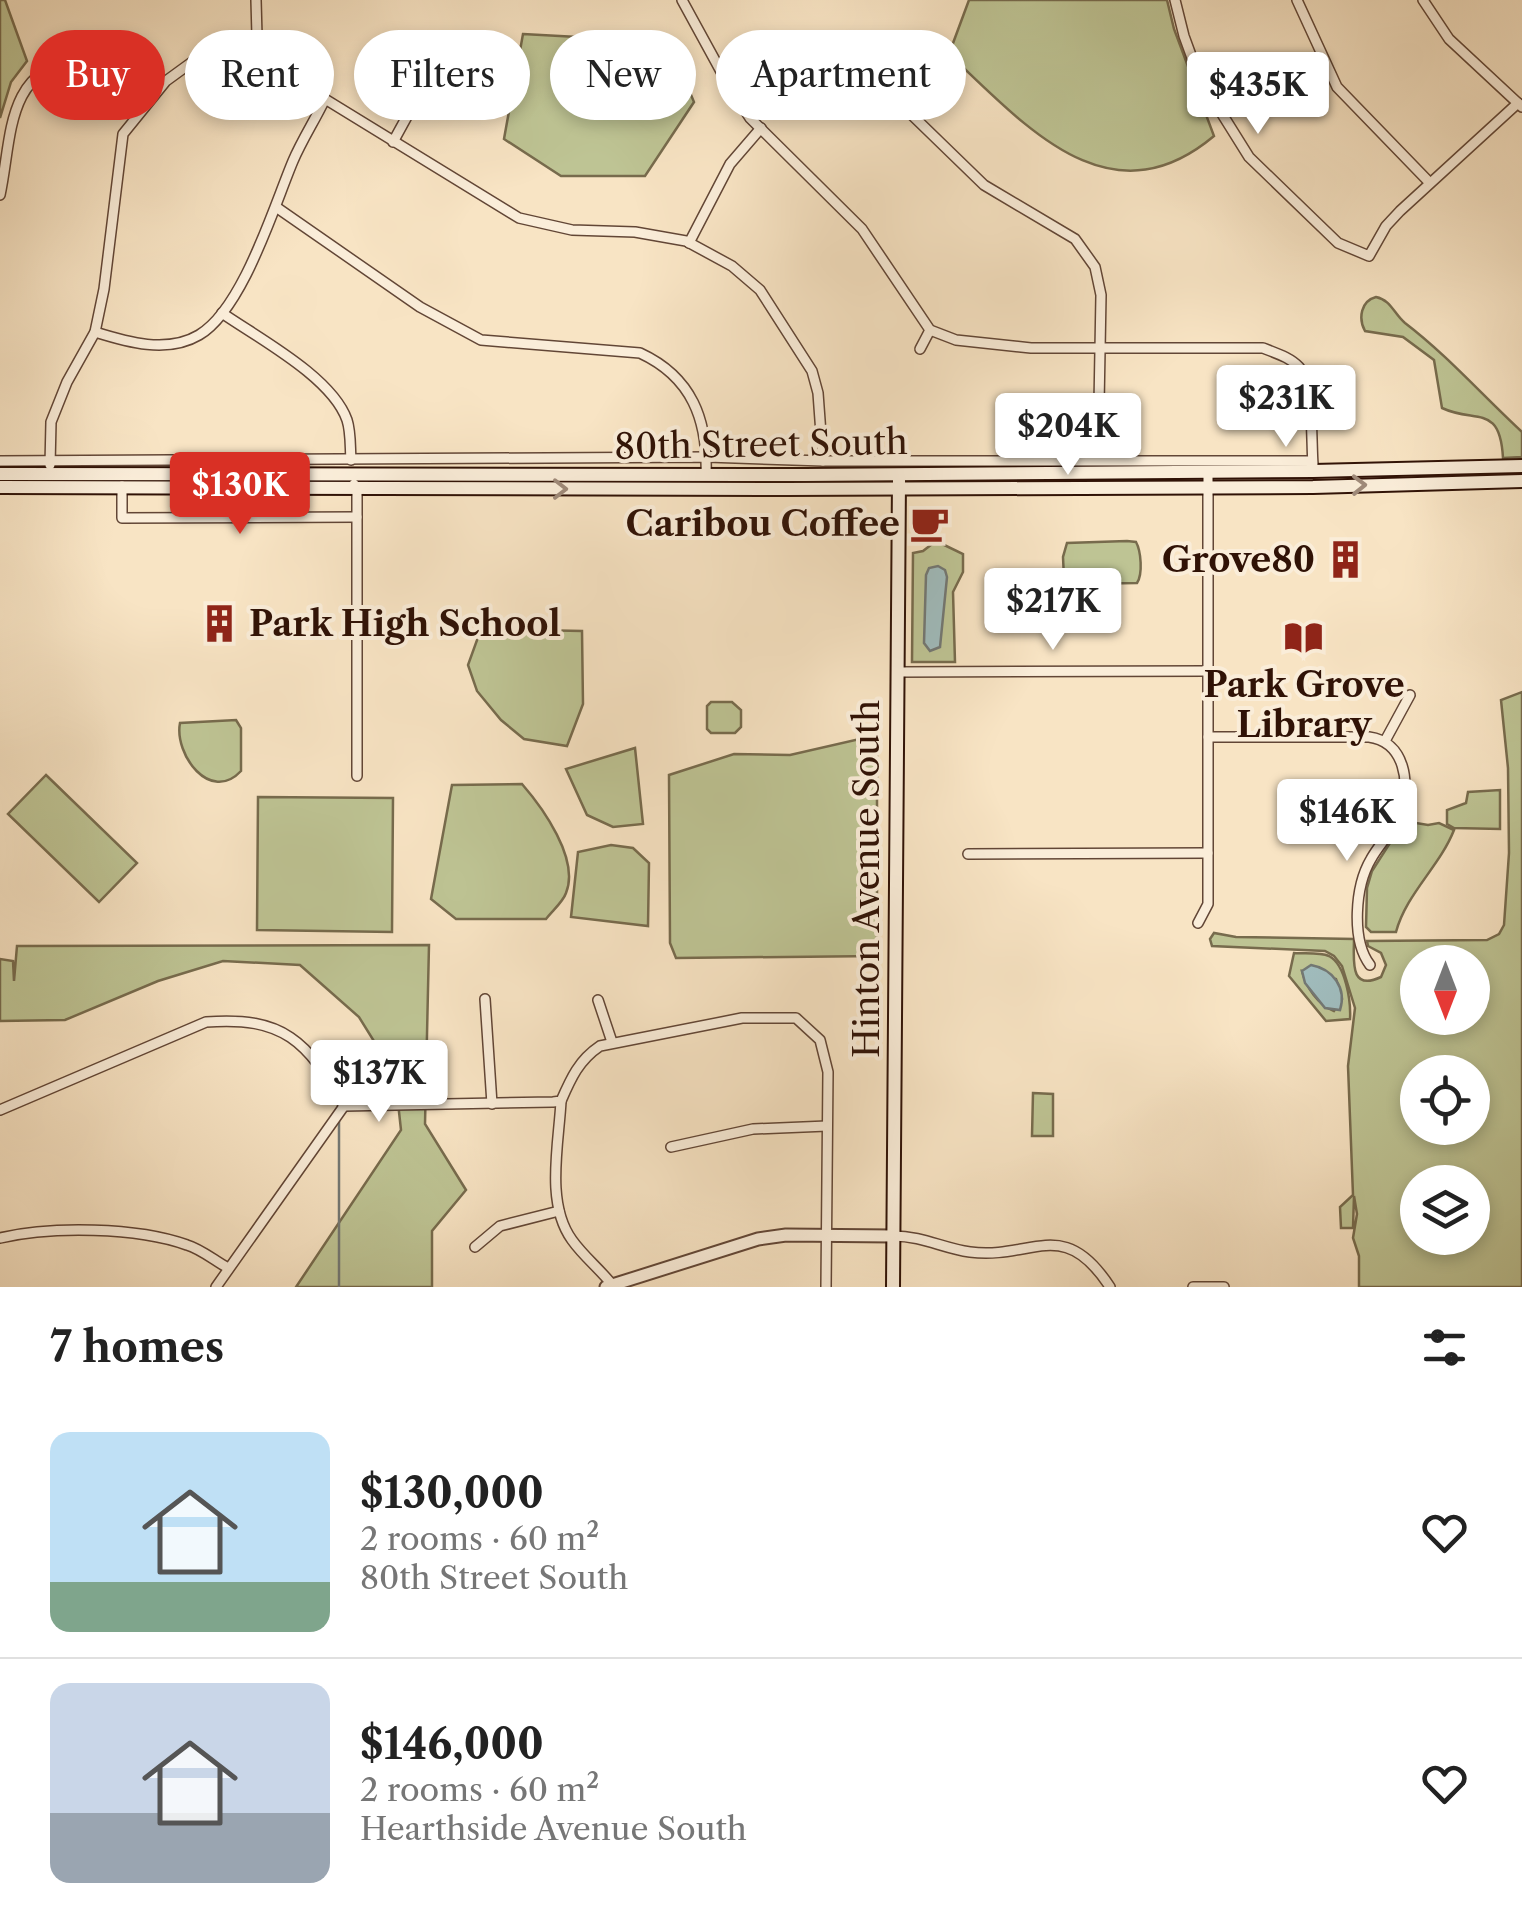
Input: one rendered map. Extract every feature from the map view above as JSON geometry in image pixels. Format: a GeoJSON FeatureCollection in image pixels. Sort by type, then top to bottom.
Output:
{"type":"FeatureCollection","features":[{"type":"Feature","properties":{"kind":"main road","name":"80th Street South"},"geometry":{"type":"LineString","coordinates":[[0,487],[348,475],[1208,472],[1313,466],[1522,466]]}},
{"type":"Feature","properties":{"kind":"main road","name":"80th Street South"},"geometry":{"type":"LineString","coordinates":[[0,474],[50,467],[122,482],[357,489],[1208,487],[1522,482]]}},
{"type":"Feature","properties":{"kind":"main road","name":"Hinton Avenue South"},"geometry":{"type":"LineString","coordinates":[[893,1287],[899,472]]}},
{"type":"Feature","properties":{"kind":"street"},"geometry":{"type":"LineString","coordinates":[[256,0],[257,30]]}},
{"type":"Feature","properties":{"kind":"street"},"geometry":{"type":"LineString","coordinates":[[682,0],[716,62]]}},
{"type":"Feature","properties":{"kind":"street"},"geometry":{"type":"LineString","coordinates":[[1175,0],[1199,77],[1248,157],[1338,243],[1369,256],[1386,226],[1429,182],[1520,105],[1450,39],[1422,0]]}},
{"type":"Feature","properties":{"kind":"street"},"geometry":{"type":"LineString","coordinates":[[1297,0],[1338,87],[1429,182]]}},
{"type":"Feature","properties":{"kind":"street"},"geometry":{"type":"LineString","coordinates":[[165,84],[185,68]]}},
{"type":"Feature","properties":{"kind":"street"},"geometry":{"type":"LineString","coordinates":[[0,195],[8,136],[30,82]]}},
{"type":"Feature","properties":{"kind":"street"},"geometry":{"type":"LineString","coordinates":[[334,105],[533,223],[572,230],[635,232],[689,243],[732,266],[760,290],[812,371],[818,393],[823,461]]}},
{"type":"Feature","properties":{"kind":"street"},"geometry":{"type":"LineString","coordinates":[[50,488],[52,422],[67,382],[95,332],[123,134],[134,120]]}},
{"type":"Feature","properties":{"kind":"street"},"geometry":{"type":"LineString","coordinates":[[95,332],[129,343],[164,346],[199,335],[222,313],[250,267],[294,158],[314,120]]}},
{"type":"Feature","properties":{"kind":"street"},"geometry":{"type":"LineString","coordinates":[[392,142],[404,120]]}},
{"type":"Feature","properties":{"kind":"street"},"geometry":{"type":"LineString","coordinates":[[755,120],[862,230],[930,330],[980,344],[1100,348],[1241,346],[1263,348],[1291,360],[1303,370],[1308,388],[1313,486]]}},
{"type":"Feature","properties":{"kind":"street"},"geometry":{"type":"LineString","coordinates":[[917,120],[984,185],[1075,238],[1095,267],[1099,283],[1098,459]]}},
{"type":"Feature","properties":{"kind":"street"},"geometry":{"type":"LineString","coordinates":[[689,243],[730,164],[761,128]]}},
{"type":"Feature","properties":{"kind":"street"},"geometry":{"type":"LineString","coordinates":[[276,207],[420,307],[480,340],[640,353],[656,361],[686,385],[699,418],[706,475]]}},
{"type":"Feature","properties":{"kind":"street"},"geometry":{"type":"LineString","coordinates":[[222,313],[294,359],[329,395],[347,420],[351,460]]}},
{"type":"Feature","properties":{"kind":"street"},"geometry":{"type":"LineString","coordinates":[[920,349],[930,330]]}},
{"type":"Feature","properties":{"kind":"street","name":"80th Street South"},"geometry":{"type":"LineString","coordinates":[[0,461],[50,467],[351,460],[1098,459],[1313,466]]}},
{"type":"Feature","properties":{"kind":"street"},"geometry":{"type":"LineString","coordinates":[[1198,922],[1208,906],[1208,472]]}},
{"type":"Feature","properties":{"kind":"street"},"geometry":{"type":"LineString","coordinates":[[348,475],[357,489],[358,518],[358,776]]}},
{"type":"Feature","properties":{"kind":"street"},"geometry":{"type":"LineString","coordinates":[[122,482],[122,518],[358,518]]}},
{"type":"Feature","properties":{"kind":"street"},"geometry":{"type":"LineString","coordinates":[[898,672],[1208,671]]}},
{"type":"Feature","properties":{"kind":"street"},"geometry":{"type":"LineString","coordinates":[[1385,741],[1410,695]]}},
{"type":"Feature","properties":{"kind":"street"},"geometry":{"type":"LineString","coordinates":[[1208,737],[1370,737],[1385,741],[1401,760],[1404,798],[1398,818],[1370,860],[1360,889],[1360,944],[1370,966]]}},
{"type":"Feature","properties":{"kind":"street"},"geometry":{"type":"LineString","coordinates":[[968,854],[1208,853]]}},
{"type":"Feature","properties":{"kind":"street"},"geometry":{"type":"LineString","coordinates":[[485,998],[492,1104]]}},
{"type":"Feature","properties":{"kind":"street"},"geometry":{"type":"LineString","coordinates":[[598,1000],[612,1042]]}},
{"type":"Feature","properties":{"kind":"street"},"geometry":{"type":"LineString","coordinates":[[826,1287],[827,1235],[828,1072],[820,1040],[796,1018],[774,1016],[742,1018],[612,1042],[588,1054],[574,1071],[561,1101],[559,1211],[572,1242],[610,1286],[758,1239],[827,1235],[922,1237],[976,1252],[1003,1252],[1040,1244],[1062,1246],[1090,1261],[1110,1287]]}},
{"type":"Feature","properties":{"kind":"street"},"geometry":{"type":"LineString","coordinates":[[0,1110],[187,1027],[229,1020],[278,1028],[302,1045],[329,1078],[344,1106]]}},
{"type":"Feature","properties":{"kind":"street"},"geometry":{"type":"LineString","coordinates":[[344,1106],[561,1101]]}},
{"type":"Feature","properties":{"kind":"street"},"geometry":{"type":"LineString","coordinates":[[216,1287],[344,1106]]}},
{"type":"Feature","properties":{"kind":"street"},"geometry":{"type":"LineString","coordinates":[[671,1146],[753,1130],[828,1126]]}},
{"type":"Feature","properties":{"kind":"street"},"geometry":{"type":"LineString","coordinates":[[475,1247],[500,1226],[559,1211]]}},
{"type":"Feature","properties":{"kind":"street"},"geometry":{"type":"LineString","coordinates":[[0,1238],[52,1230],[138,1234],[189,1245],[228,1268]]}},
{"type":"Feature","properties":{"kind":"street"},"geometry":{"type":"LineString","coordinates":[[1193,1287],[1224,1287]]}},
{"type":"Feature","properties":{"kind":"green space"},"geometry":{"type":"Polygon","coordinates":[[[0,0],[5,0],[27,61],[11,82],[0,118],[0,0]]]}},
{"type":"Feature","properties":{"kind":"green space"},"geometry":{"type":"Polygon","coordinates":[[[969,0],[1167,0],[1214,136],[1176,161],[1139,170],[1104,167],[1071,155],[1008,109],[966,70],[966,30],[958,30],[969,0]]]}},
{"type":"Feature","properties":{"kind":"green space"},"geometry":{"type":"Polygon","coordinates":[[[530,34],[550,35],[550,120],[682,120],[645,176],[561,176],[504,139],[507,120],[530,120],[530,34]]]}},
{"type":"Feature","properties":{"kind":"green space"},"geometry":{"type":"Polygon","coordinates":[[[1376,297],[1389,304],[1522,432],[1522,457],[1503,458],[1497,429],[1491,422],[1442,408],[1434,360],[1403,337],[1365,331],[1362,311],[1376,297]]]}},
{"type":"Feature","properties":{"kind":"green space"},"geometry":{"type":"Polygon","coordinates":[[[936,541],[963,554],[963,572],[953,592],[955,662],[912,662],[913,553],[936,541]]]}},
{"type":"Feature","properties":{"kind":"green space"},"geometry":{"type":"Polygon","coordinates":[[[1136,542],[1139,551],[1141,568],[1137,583],[1076,584],[1064,579],[1067,543],[1136,542]]]}},
{"type":"Feature","properties":{"kind":"green space"},"geometry":{"type":"Polygon","coordinates":[[[481,629],[582,631],[583,704],[567,746],[524,739],[501,720],[477,691],[468,665],[481,629]]]}},
{"type":"Feature","properties":{"kind":"green space"},"geometry":{"type":"Polygon","coordinates":[[[1522,692],[1522,1287],[1359,1287],[1359,1256],[1353,1238],[1357,1214],[1354,1196],[1353,1228],[1341,1228],[1340,1207],[1353,1195],[1348,1066],[1355,1008],[1342,966],[1325,951],[1212,946],[1210,939],[1214,933],[1236,937],[1354,939],[1358,977],[1371,981],[1381,977],[1386,965],[1381,953],[1368,946],[1367,941],[1487,940],[1499,934],[1504,925],[1509,853],[1508,768],[1501,700],[1522,692]]]}},
{"type":"Feature","properties":{"kind":"green space"},"geometry":{"type":"Polygon","coordinates":[[[711,702],[732,702],[741,710],[741,727],[735,733],[711,733],[707,729],[707,706],[711,702]]]}},
{"type":"Feature","properties":{"kind":"green space"},"geometry":{"type":"Polygon","coordinates":[[[236,720],[241,728],[241,771],[229,780],[206,778],[188,761],[180,723],[236,720]]]}},
{"type":"Feature","properties":{"kind":"green space"},"geometry":{"type":"Polygon","coordinates":[[[877,735],[877,956],[676,958],[670,943],[669,775],[734,754],[790,755],[877,735]]]}},
{"type":"Feature","properties":{"kind":"green space"},"geometry":{"type":"Polygon","coordinates":[[[635,748],[643,824],[613,827],[587,815],[566,769],[635,748]]]}},
{"type":"Feature","properties":{"kind":"green space"},"geometry":{"type":"Polygon","coordinates":[[[46,775],[137,863],[99,902],[8,814],[46,775]]]}},
{"type":"Feature","properties":{"kind":"green space"},"geometry":{"type":"Polygon","coordinates":[[[522,784],[564,850],[569,879],[565,896],[546,919],[456,919],[431,899],[452,785],[522,784]]]}},
{"type":"Feature","properties":{"kind":"green space"},"geometry":{"type":"Polygon","coordinates":[[[1500,790],[1500,829],[1454,828],[1447,824],[1447,810],[1466,803],[1468,792],[1500,790]]]}},
{"type":"Feature","properties":{"kind":"green space"},"geometry":{"type":"Polygon","coordinates":[[[258,797],[393,798],[392,932],[257,930],[258,797]]]}},
{"type":"Feature","properties":{"kind":"green space"},"geometry":{"type":"Polygon","coordinates":[[[1404,821],[1439,823],[1454,830],[1407,905],[1396,932],[1371,932],[1366,927],[1367,888],[1372,871],[1404,821]]]}},
{"type":"Feature","properties":{"kind":"green space"},"geometry":{"type":"Polygon","coordinates":[[[611,845],[633,848],[649,863],[648,926],[571,917],[578,852],[611,845]]]}},
{"type":"Feature","properties":{"kind":"green space"},"geometry":{"type":"Polygon","coordinates":[[[429,945],[425,1124],[466,1190],[432,1231],[432,1287],[296,1287],[401,1130],[395,1075],[359,1017],[300,965],[223,961],[158,981],[65,1020],[0,1021],[0,959],[13,961],[14,981],[17,946],[429,945]]]}},
{"type":"Feature","properties":{"kind":"green space"},"geometry":{"type":"Polygon","coordinates":[[[1294,953],[1329,956],[1343,975],[1350,1019],[1326,1021],[1289,976],[1294,953]],[[1302,971],[1314,995],[1334,1011],[1342,999],[1336,979],[1302,971]]]}},
{"type":"Feature","properties":{"kind":"green space"},"geometry":{"type":"Polygon","coordinates":[[[1033,1093],[1053,1094],[1053,1136],[1032,1136],[1033,1093]]]}},
{"type":"Feature","properties":{"kind":"water"},"geometry":{"type":"Polygon","coordinates":[[[938,566],[947,577],[940,647],[930,651],[924,643],[926,575],[929,568],[938,566]]]}},
{"type":"Feature","properties":{"kind":"water"},"geometry":{"type":"Polygon","coordinates":[[[1311,965],[1332,975],[1340,987],[1340,1010],[1325,1008],[1305,983],[1302,971],[1311,965]]]}},
{"type":"Feature","properties":{"kind":"waterway"},"geometry":{"type":"LineString","coordinates":[[339,1119],[339,1287]]}},
{"type":"Feature","properties":{"kind":"place","name":"Caribou Coffee"},"geometry":{"type":"Point","coordinates":[930,523]}},
{"type":"Feature","properties":{"kind":"place","name":"Grove80"},"geometry":{"type":"Point","coordinates":[1345,559]}},
{"type":"Feature","properties":{"kind":"place","name":"Park High School"},"geometry":{"type":"Point","coordinates":[219,623]}},
{"type":"Feature","properties":{"kind":"place","name":"Park Grove Library"},"geometry":{"type":"Point","coordinates":[1304,637]}}]}
